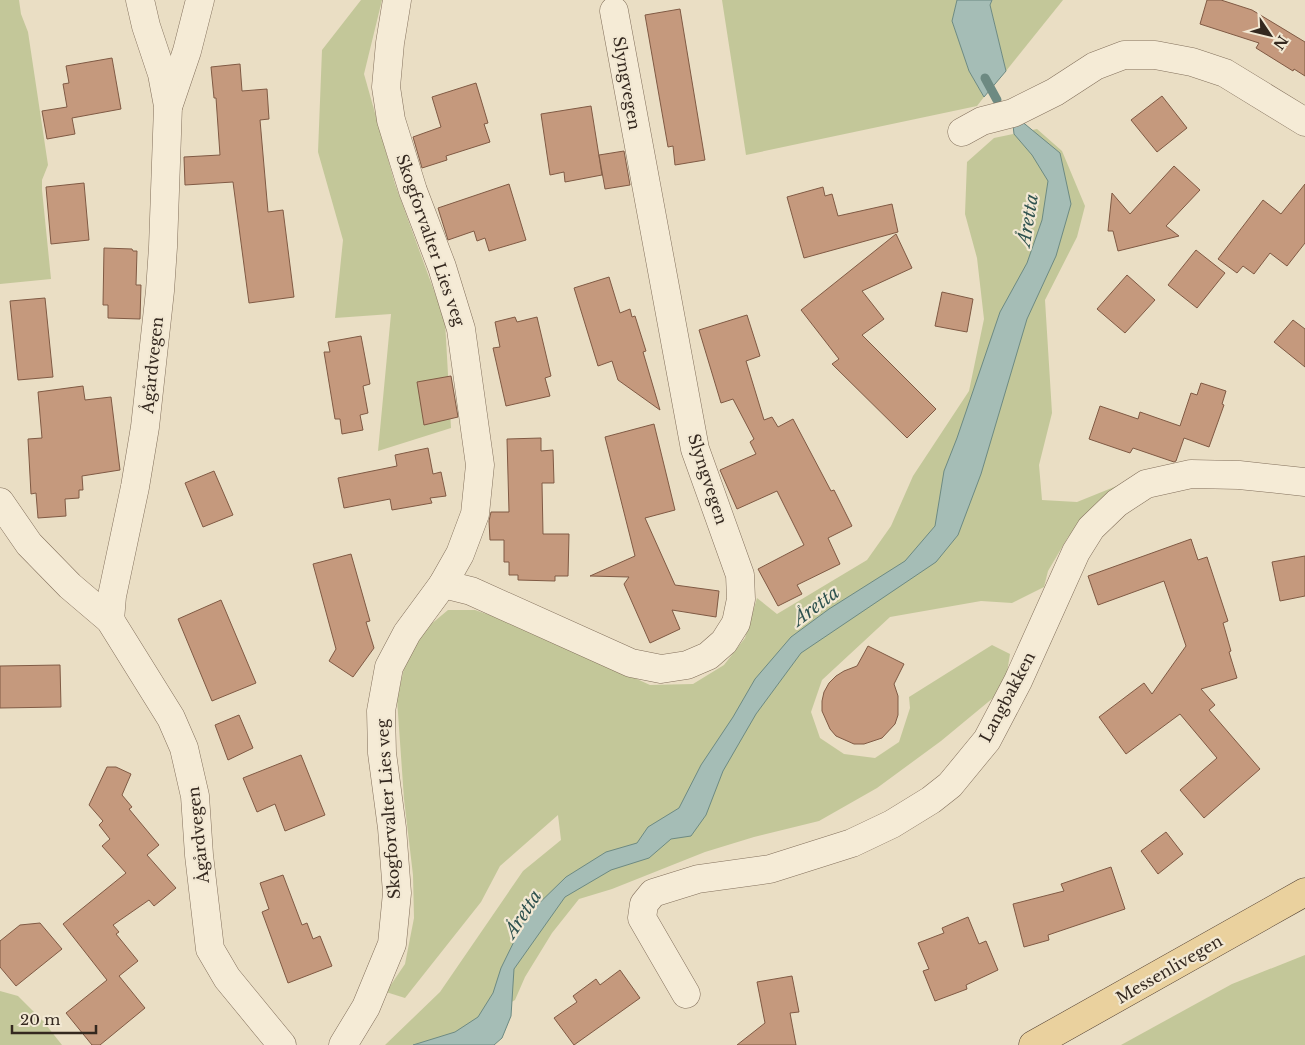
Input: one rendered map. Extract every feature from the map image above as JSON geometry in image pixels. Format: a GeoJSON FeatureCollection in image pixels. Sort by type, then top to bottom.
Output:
{"type":"FeatureCollection","features":[{"type":"Feature","properties":{"kind":"main road","name":"Messenlivegen"},"geometry":{"type":"LineString","coordinates":[[1033,1045],[1305,892]]}},
{"type":"Feature","properties":{"kind":"street","name":"Ågårdvegen"},"geometry":{"type":"LineString","coordinates":[[110,620],[112,596],[135,486],[146,418],[161,282],[168,106],[162,74],[146,26],[140,0]]}},
{"type":"Feature","properties":{"kind":"street","name":"Ågårdvegen"},"geometry":{"type":"LineString","coordinates":[[168,106],[187,51],[200,0]]}},
{"type":"Feature","properties":{"kind":"street","name":"Skogforvalter Lies veg"},"geometry":{"type":"LineString","coordinates":[[343,1045],[366,1007],[392,944],[397,893],[392,828],[382,753],[381,711],[389,667],[406,633],[443,584],[460,554],[475,514],[480,465],[461,328],[442,267],[413,191],[391,120],[386,87],[390,42],[397,0]]}},
{"type":"Feature","properties":{"kind":"street","name":"Slyngvegen"},"geometry":{"type":"LineString","coordinates":[[443,584],[471,591],[630,663],[660,669],[687,665],[708,656],[724,642],[736,623],[741,599],[740,575],[695,449],[614,11]]}},
{"type":"Feature","properties":{"kind":"street"},"geometry":{"type":"LineString","coordinates":[[962,132],[982,121],[1014,113],[1055,92],[1095,66],[1124,55],[1155,55],[1192,62],[1225,74],[1305,122]]}},
{"type":"Feature","properties":{"kind":"street","name":"Langbakken"},"geometry":{"type":"LineString","coordinates":[[686,994],[642,918],[644,904],[653,893],[698,879],[770,869],[852,843],[892,824],[931,800],[950,785],[987,740],[1018,681],[1076,552],[1091,528],[1118,503],[1146,484],[1191,474],[1239,475],[1305,482]]}},
{"type":"Feature","properties":{"kind":"street","name":"Ågårdvegen"},"geometry":{"type":"LineString","coordinates":[[0,502],[29,544],[70,586],[110,620],[170,718],[184,748],[196,796],[210,950],[227,978],[256,1016],[282,1045]]}},
{"type":"Feature","properties":{"kind":"green space"},"geometry":{"type":"Polygon","coordinates":[[[0,0],[19,0],[21,14],[28,32],[48,165],[42,180],[42,190],[51,279],[0,284],[0,0]]]}},
{"type":"Feature","properties":{"kind":"green space"},"geometry":{"type":"Polygon","coordinates":[[[361,0],[382,0],[364,74],[395,184],[445,321],[451,428],[378,451],[391,314],[335,318],[343,240],[318,152],[322,50],[361,0]]]}},
{"type":"Feature","properties":{"kind":"green space"},"geometry":{"type":"Polygon","coordinates":[[[722,0],[957,0],[952,21],[969,71],[984,97],[977,106],[746,155],[722,0]]]}},
{"type":"Feature","properties":{"kind":"green space"},"geometry":{"type":"Polygon","coordinates":[[[992,0],[1063,0],[1006,71],[990,5],[992,0]]]}},
{"type":"Feature","properties":{"kind":"green space"},"geometry":{"type":"Polygon","coordinates":[[[1037,129],[1062,151],[1085,206],[1077,237],[1045,300],[1052,413],[1039,465],[1042,500],[1077,502],[1134,479],[1133,486],[1068,537],[1048,571],[1044,587],[1012,603],[981,601],[890,617],[822,680],[811,712],[820,738],[844,754],[875,758],[899,742],[910,708],[909,697],[992,645],[1010,654],[1006,679],[999,693],[941,741],[877,788],[819,821],[754,837],[705,852],[612,889],[579,899],[552,933],[525,977],[515,1000],[449,1037],[413,1045],[385,1045],[440,992],[523,871],[561,840],[558,815],[500,866],[481,902],[405,998],[386,992],[405,964],[414,918],[413,875],[404,799],[397,699],[405,664],[424,630],[448,610],[475,610],[516,624],[650,685],[693,684],[724,665],[745,638],[757,598],[777,614],[867,560],[891,526],[913,476],[969,391],[984,319],[977,258],[965,214],[967,162],[994,138],[1037,129]]]}},
{"type":"Feature","properties":{"kind":"green space"},"geometry":{"type":"Polygon","coordinates":[[[1305,955],[1305,1045],[1121,1045],[1232,984],[1305,955]]]}},
{"type":"Feature","properties":{"kind":"green space"},"geometry":{"type":"Polygon","coordinates":[[[0,991],[18,996],[43,1021],[62,1045],[0,1045],[0,991]]]}},
{"type":"Feature","properties":{"kind":"water"},"geometry":{"type":"Polygon","coordinates":[[[957,0],[992,0],[990,5],[1006,71],[984,97],[969,71],[952,21],[957,0]]]}},
{"type":"Feature","properties":{"kind":"water"},"geometry":{"type":"Polygon","coordinates":[[[1020,120],[1060,153],[1071,204],[1056,256],[1027,319],[981,474],[958,535],[936,562],[801,653],[756,714],[723,771],[706,815],[691,836],[671,839],[649,858],[611,870],[565,897],[514,969],[511,1016],[502,1038],[494,1045],[413,1045],[455,1032],[478,1017],[493,993],[501,968],[527,915],[566,877],[606,852],[637,843],[648,827],[679,808],[701,765],[733,717],[755,679],[791,637],[829,609],[905,561],[935,526],[944,471],[1000,312],[1027,263],[1042,220],[1048,181],[1032,155],[1014,134],[1013,125],[1020,120]]]}},
{"type":"Feature","properties":{"kind":"building"},"geometry":{"type":"Polygon","coordinates":[[[1207,0],[1221,0],[1252,10],[1305,42],[1305,76],[1294,69],[1293,71],[1256,48],[1259,43],[1200,24],[1207,0]]]}},
{"type":"Feature","properties":{"kind":"building"},"geometry":{"type":"Polygon","coordinates":[[[680,9],[705,160],[675,165],[673,146],[668,147],[645,15],[680,9]]]}},
{"type":"Feature","properties":{"kind":"building"},"geometry":{"type":"Polygon","coordinates":[[[112,58],[121,109],[72,118],[75,134],[47,139],[42,111],[67,107],[63,84],[69,83],[66,66],[112,58]]]}},
{"type":"Feature","properties":{"kind":"building"},"geometry":{"type":"Polygon","coordinates":[[[240,64],[242,91],[267,89],[269,119],[260,120],[268,212],[283,210],[294,297],[249,303],[233,182],[185,185],[184,157],[220,155],[216,98],[214,98],[211,67],[240,64]]]}},
{"type":"Feature","properties":{"kind":"building"},"geometry":{"type":"Polygon","coordinates":[[[476,83],[488,123],[484,124],[490,142],[446,156],[447,160],[422,168],[413,137],[441,127],[432,97],[476,83]]]}},
{"type":"Feature","properties":{"kind":"building"},"geometry":{"type":"Polygon","coordinates":[[[1162,96],[1187,128],[1157,152],[1131,120],[1162,96]]]}},
{"type":"Feature","properties":{"kind":"building"},"geometry":{"type":"Polygon","coordinates":[[[591,106],[602,175],[565,182],[564,172],[550,175],[541,114],[591,106]]]}},
{"type":"Feature","properties":{"kind":"building"},"geometry":{"type":"Polygon","coordinates":[[[624,151],[630,185],[605,189],[599,155],[624,151]]]}},
{"type":"Feature","properties":{"kind":"building"},"geometry":{"type":"Polygon","coordinates":[[[1174,166],[1200,190],[1166,226],[1179,236],[1118,251],[1113,231],[1108,231],[1112,193],[1130,214],[1174,166]]]}},
{"type":"Feature","properties":{"kind":"building"},"geometry":{"type":"Polygon","coordinates":[[[84,183],[89,240],[51,244],[46,187],[84,183]]]}},
{"type":"Feature","properties":{"kind":"building"},"geometry":{"type":"Polygon","coordinates":[[[509,184],[526,240],[489,251],[485,238],[477,241],[474,231],[448,240],[438,208],[509,184]]]}},
{"type":"Feature","properties":{"kind":"building"},"geometry":{"type":"Polygon","coordinates":[[[1305,184],[1305,243],[1287,266],[1270,253],[1254,274],[1243,266],[1237,273],[1218,259],[1263,200],[1281,214],[1305,184]]]}},
{"type":"Feature","properties":{"kind":"building"},"geometry":{"type":"Polygon","coordinates":[[[823,187],[825,196],[832,194],[838,216],[892,204],[898,232],[804,258],[787,197],[823,187]]]}},
{"type":"Feature","properties":{"kind":"building"},"geometry":{"type":"Polygon","coordinates":[[[896,234],[912,268],[862,291],[884,319],[862,335],[936,409],[907,438],[832,364],[839,359],[801,310],[896,234]]]}},
{"type":"Feature","properties":{"kind":"building"},"geometry":{"type":"Polygon","coordinates":[[[104,248],[132,249],[137,251],[136,285],[141,285],[140,319],[108,318],[108,305],[103,305],[104,248]]]}},
{"type":"Feature","properties":{"kind":"building"},"geometry":{"type":"Polygon","coordinates":[[[1196,250],[1225,273],[1197,308],[1168,285],[1196,250]]]}},
{"type":"Feature","properties":{"kind":"building"},"geometry":{"type":"Polygon","coordinates":[[[1127,275],[1155,300],[1125,333],[1097,309],[1127,275]]]}},
{"type":"Feature","properties":{"kind":"building"},"geometry":{"type":"Polygon","coordinates":[[[609,277],[620,313],[630,309],[632,317],[635,316],[646,351],[643,352],[660,410],[618,380],[612,361],[598,366],[574,288],[609,277]]]}},
{"type":"Feature","properties":{"kind":"building"},"geometry":{"type":"Polygon","coordinates":[[[942,292],[973,299],[967,332],[935,326],[942,292]]]}},
{"type":"Feature","properties":{"kind":"building"},"geometry":{"type":"Polygon","coordinates":[[[45,298],[53,377],[18,380],[10,301],[45,298]]]}},
{"type":"Feature","properties":{"kind":"building"},"geometry":{"type":"Polygon","coordinates":[[[747,315],[760,356],[746,361],[764,420],[772,417],[778,427],[793,419],[831,491],[834,490],[852,526],[828,538],[840,564],[797,585],[802,594],[778,606],[758,569],[804,545],[777,491],[737,509],[720,470],[756,454],[750,442],[754,439],[733,399],[721,403],[699,330],[747,315]]]}},
{"type":"Feature","properties":{"kind":"building"},"geometry":{"type":"Polygon","coordinates":[[[515,317],[517,322],[537,317],[551,376],[545,378],[550,396],[506,406],[493,348],[500,347],[495,322],[515,317]]]}},
{"type":"Feature","properties":{"kind":"building"},"geometry":{"type":"Polygon","coordinates":[[[1293,320],[1305,329],[1305,367],[1274,342],[1293,320]]]}},
{"type":"Feature","properties":{"kind":"building"},"geometry":{"type":"Polygon","coordinates":[[[361,336],[370,384],[363,386],[368,413],[360,415],[363,430],[342,434],[340,419],[335,419],[324,352],[330,352],[328,342],[361,336]]]}},
{"type":"Feature","properties":{"kind":"building"},"geometry":{"type":"Polygon","coordinates":[[[451,376],[458,417],[424,425],[417,382],[451,376]]]}},
{"type":"Feature","properties":{"kind":"building"},"geometry":{"type":"Polygon","coordinates":[[[1201,383],[1226,391],[1222,404],[1224,405],[1209,447],[1184,438],[1174,462],[1133,448],[1130,453],[1089,439],[1100,406],[1138,419],[1140,412],[1180,426],[1191,393],[1197,395],[1201,383]]]}},
{"type":"Feature","properties":{"kind":"building"},"geometry":{"type":"Polygon","coordinates":[[[83,386],[85,400],[111,397],[120,470],[82,476],[83,490],[79,490],[79,498],[65,499],[66,516],[38,518],[36,493],[31,494],[28,439],[42,438],[38,392],[83,386]]]}},
{"type":"Feature","properties":{"kind":"building"},"geometry":{"type":"Polygon","coordinates":[[[654,424],[675,510],[645,518],[675,585],[719,591],[716,617],[672,610],[680,629],[650,643],[624,584],[629,577],[590,576],[635,556],[605,437],[654,424]]]}},
{"type":"Feature","properties":{"kind":"building"},"geometry":{"type":"Polygon","coordinates":[[[541,438],[541,451],[553,450],[554,483],[542,483],[543,534],[569,534],[568,576],[555,576],[555,581],[518,580],[518,575],[509,575],[509,562],[504,562],[504,540],[490,540],[489,521],[491,512],[509,512],[507,439],[541,438]]]}},
{"type":"Feature","properties":{"kind":"building"},"geometry":{"type":"Polygon","coordinates":[[[428,448],[433,474],[441,472],[446,496],[430,498],[432,503],[392,510],[390,499],[344,508],[338,478],[397,466],[395,455],[428,448]]]}},
{"type":"Feature","properties":{"kind":"building"},"geometry":{"type":"Polygon","coordinates":[[[214,471],[233,515],[203,527],[185,483],[214,471]]]}},
{"type":"Feature","properties":{"kind":"building"},"geometry":{"type":"Polygon","coordinates":[[[1191,539],[1198,560],[1207,557],[1228,621],[1223,623],[1237,678],[1201,689],[1215,705],[1209,710],[1260,769],[1204,818],[1180,790],[1217,758],[1180,714],[1126,754],[1099,717],[1144,683],[1152,694],[1186,646],[1164,581],[1098,605],[1088,576],[1191,539]]]}},
{"type":"Feature","properties":{"kind":"building"},"geometry":{"type":"Polygon","coordinates":[[[351,554],[370,621],[366,622],[374,648],[353,677],[329,661],[336,649],[313,564],[351,554]]]}},
{"type":"Feature","properties":{"kind":"building"},"geometry":{"type":"Polygon","coordinates":[[[1305,556],[1305,596],[1280,601],[1272,562],[1305,556]]]}},
{"type":"Feature","properties":{"kind":"building"},"geometry":{"type":"Polygon","coordinates":[[[221,600],[256,683],[212,701],[178,619],[221,600]]]}},
{"type":"Feature","properties":{"kind":"building"},"geometry":{"type":"Polygon","coordinates":[[[868,646],[904,664],[894,684],[898,696],[898,715],[895,724],[882,738],[864,744],[854,744],[836,736],[830,729],[822,711],[822,701],[829,683],[844,671],[857,666],[868,646]]]}},
{"type":"Feature","properties":{"kind":"building"},"geometry":{"type":"Polygon","coordinates":[[[60,665],[61,707],[0,708],[0,666],[60,665]]]}},
{"type":"Feature","properties":{"kind":"building"},"geometry":{"type":"Polygon","coordinates":[[[239,715],[253,748],[228,760],[215,725],[239,715]]]}},
{"type":"Feature","properties":{"kind":"building"},"geometry":{"type":"Polygon","coordinates":[[[301,755],[325,815],[285,831],[275,804],[257,812],[243,778],[301,755]]]}},
{"type":"Feature","properties":{"kind":"building"},"geometry":{"type":"Polygon","coordinates":[[[107,767],[116,767],[131,774],[122,795],[132,807],[129,809],[159,845],[147,855],[176,888],[154,906],[149,900],[113,925],[119,932],[116,934],[138,961],[119,976],[145,1008],[100,1045],[92,1045],[66,1013],[107,980],[63,924],[126,873],[102,846],[110,839],[99,825],[103,821],[89,805],[107,767]]]}},
{"type":"Feature","properties":{"kind":"building"},"geometry":{"type":"Polygon","coordinates":[[[1166,832],[1183,854],[1158,874],[1141,851],[1166,832]]]}},
{"type":"Feature","properties":{"kind":"building"},"geometry":{"type":"Polygon","coordinates":[[[1111,867],[1125,909],[1048,935],[1049,940],[1024,947],[1013,904],[1064,891],[1061,884],[1111,867]]]}},
{"type":"Feature","properties":{"kind":"building"},"geometry":{"type":"Polygon","coordinates":[[[283,875],[302,925],[307,923],[313,939],[320,936],[332,966],[288,983],[262,912],[269,909],[260,883],[283,875]]]}},
{"type":"Feature","properties":{"kind":"building"},"geometry":{"type":"Polygon","coordinates":[[[968,917],[979,944],[986,941],[998,970],[966,985],[967,989],[935,1001],[923,971],[929,969],[918,943],[944,933],[942,928],[968,917]]]}},
{"type":"Feature","properties":{"kind":"building"},"geometry":{"type":"Polygon","coordinates":[[[40,923],[62,949],[16,986],[0,967],[0,941],[20,925],[40,923]]]}},
{"type":"Feature","properties":{"kind":"building"},"geometry":{"type":"Polygon","coordinates":[[[620,970],[640,998],[574,1045],[554,1018],[577,1002],[573,996],[596,979],[600,985],[620,970]]]}},
{"type":"Feature","properties":{"kind":"building"},"geometry":{"type":"Polygon","coordinates":[[[792,976],[799,1012],[790,1013],[796,1045],[737,1045],[765,1023],[757,982],[792,976]]]}},
{"type":"Feature","properties":{"kind":"waterway","name":"Åretta"},"geometry":{"type":"LineString","coordinates":[[985,78],[997,100]]}}]}
